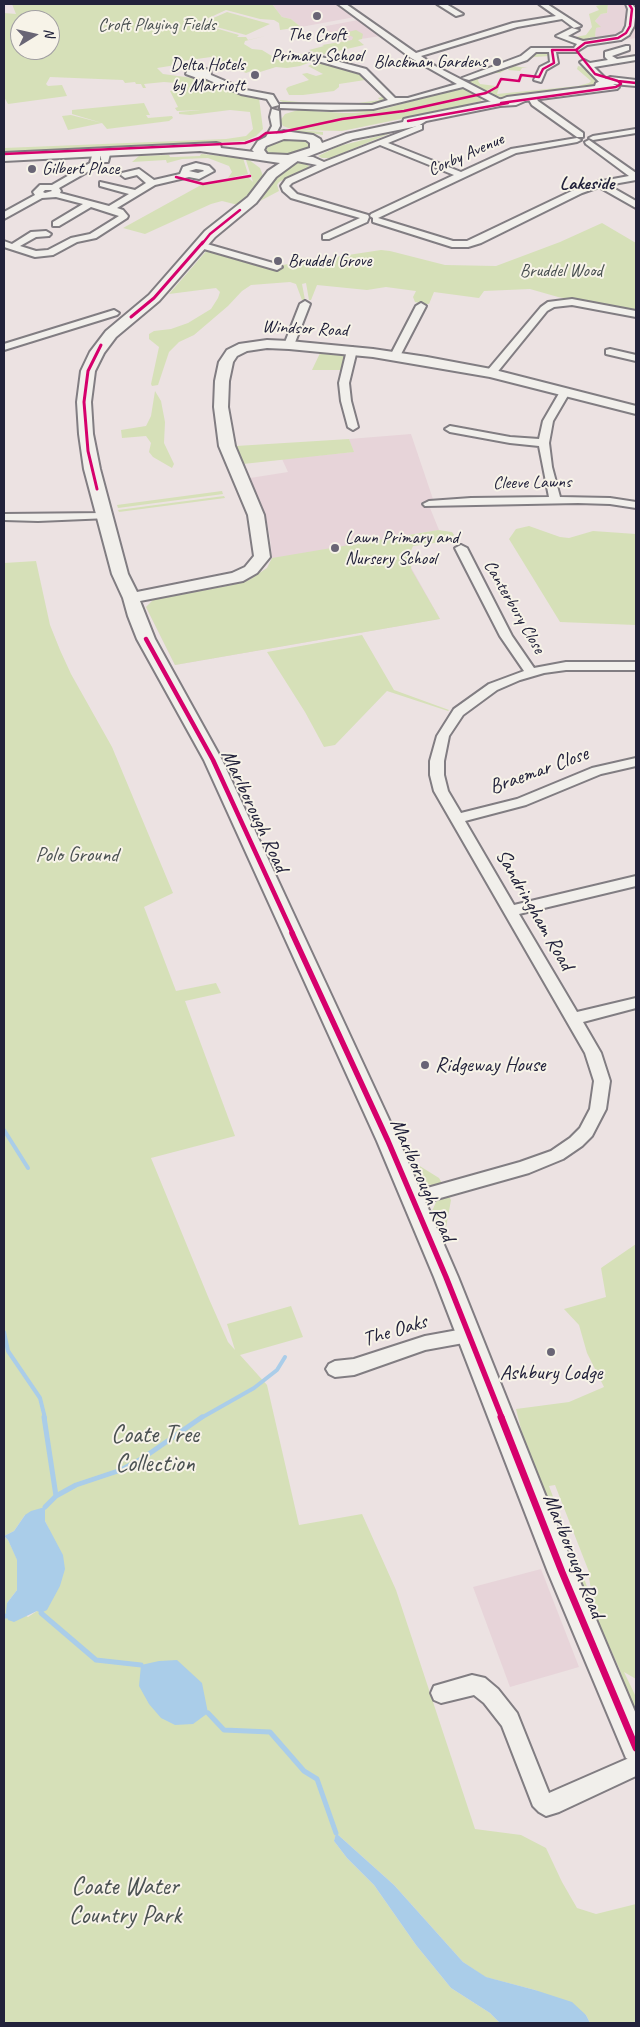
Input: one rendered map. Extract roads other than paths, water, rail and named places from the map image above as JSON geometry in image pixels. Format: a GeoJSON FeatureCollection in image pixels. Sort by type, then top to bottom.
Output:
{"type":"FeatureCollection","features":[{"type":"Feature","properties":{"kind":"main road"},"geometry":{"type":"LineString","coordinates":[[204,149],[282,160],[313,154],[350,136],[399,125],[420,124],[500,103],[508,104],[520,100],[593,89],[612,83],[636,84]]}},
{"type":"Feature","properties":{"kind":"main road"},"geometry":{"type":"LineString","coordinates":[[301,135],[316,141],[313,154]]}},
{"type":"Feature","properties":{"kind":"main road"},"geometry":{"type":"LineString","coordinates":[[102,155],[144,151],[204,149],[266,141],[281,136],[350,136]]}},
{"type":"Feature","properties":{"kind":"main road"},"geometry":{"type":"LineString","coordinates":[[266,141],[258,150],[272,174]]}},
{"type":"Feature","properties":{"kind":"main road"},"geometry":{"type":"LineString","coordinates":[[4,157],[102,155],[144,151]]}},
{"type":"Feature","properties":{"kind":"main road","name":"Marlborough Road"},"geometry":{"type":"LineString","coordinates":[[294,158],[272,174],[254,198],[200,245],[151,301],[119,317],[111,334],[96,352],[90,364],[86,380],[84,402],[88,451],[120,574],[131,598],[136,616],[146,639],[213,760],[412,1199],[469,1335],[562,1572],[636,1748]]}},
{"type":"Feature","properties":{"kind":"main road","name":"Windsor Road"},"geometry":{"type":"LineString","coordinates":[[131,598],[235,578],[248,572],[258,562],[262,553],[258,521],[251,500],[231,458],[220,407],[222,381],[228,357],[238,349],[258,344],[290,345],[352,350],[394,356],[492,373],[636,410]]}},
{"type":"Feature","properties":{"kind":"street"},"geometry":{"type":"LineString","coordinates":[[342,4],[373,24],[390,40],[414,56],[465,81],[500,103]]}},
{"type":"Feature","properties":{"kind":"street"},"geometry":{"type":"LineString","coordinates":[[441,4],[459,14]]}},
{"type":"Feature","properties":{"kind":"street"},"geometry":{"type":"LineString","coordinates":[[542,4],[576,28],[571,33],[560,36],[583,44]]}},
{"type":"Feature","properties":{"kind":"street"},"geometry":{"type":"LineString","coordinates":[[279,108],[358,108],[408,100],[465,81],[524,58],[534,50],[576,50],[583,44],[620,37],[628,32],[633,23],[632,8],[629,4]]}},
{"type":"Feature","properties":{"kind":"street"},"geometry":{"type":"LineString","coordinates":[[414,56],[516,25],[563,17]]}},
{"type":"Feature","properties":{"kind":"street"},"geometry":{"type":"LineString","coordinates":[[539,77],[543,69],[554,64],[552,50]]}},
{"type":"Feature","properties":{"kind":"street"},"geometry":{"type":"LineString","coordinates":[[576,50],[595,74],[612,83]]}},
{"type":"Feature","properties":{"kind":"street"},"geometry":{"type":"LineString","coordinates":[[616,62],[608,55],[623,50]]}},
{"type":"Feature","properties":{"kind":"street"},"geometry":{"type":"LineString","coordinates":[[310,56],[364,71],[393,101]]}},
{"type":"Feature","properties":{"kind":"street"},"geometry":{"type":"LineString","coordinates":[[587,66],[632,59],[636,64]]}},
{"type":"Feature","properties":{"kind":"street"},"geometry":{"type":"LineString","coordinates":[[526,76],[553,75]]}},
{"type":"Feature","properties":{"kind":"street"},"geometry":{"type":"LineString","coordinates":[[206,76],[248,93],[270,96],[279,108]]}},
{"type":"Feature","properties":{"kind":"street"},"geometry":{"type":"LineString","coordinates":[[532,98],[533,102],[542,107],[578,138],[591,140],[636,131]]}},
{"type":"Feature","properties":{"kind":"street"},"geometry":{"type":"LineString","coordinates":[[266,141],[276,126],[274,117],[279,108]]}},
{"type":"Feature","properties":{"kind":"street"},"geometry":{"type":"LineString","coordinates":[[420,124],[289,181],[284,186],[285,189],[294,196],[452,244],[472,244],[558,200],[600,184],[636,177]]}},
{"type":"Feature","properties":{"kind":"street"},"geometry":{"type":"LineString","coordinates":[[276,126],[301,135]]}},
{"type":"Feature","properties":{"kind":"street","name":"Corby Avenue"},"geometry":{"type":"LineString","coordinates":[[326,237],[514,151],[578,138]]}},
{"type":"Feature","properties":{"kind":"street"},"geometry":{"type":"LineString","coordinates":[[591,140],[636,177]]}},
{"type":"Feature","properties":{"kind":"street"},"geometry":{"type":"LineString","coordinates":[[379,142],[461,174]]}},
{"type":"Feature","properties":{"kind":"street"},"geometry":{"type":"LineString","coordinates":[[313,154],[324,165]]}},
{"type":"Feature","properties":{"kind":"street"},"geometry":{"type":"LineString","coordinates":[[74,155],[89,159],[87,169]]}},
{"type":"Feature","properties":{"kind":"street"},"geometry":{"type":"LineString","coordinates":[[54,191],[87,169],[100,165],[102,155]]}},
{"type":"Feature","properties":{"kind":"street"},"geometry":{"type":"LineString","coordinates":[[125,176],[143,171],[152,183]]}},
{"type":"Feature","properties":{"kind":"street"},"geometry":{"type":"LineString","coordinates":[[110,209],[152,183],[186,175]]}},
{"type":"Feature","properties":{"kind":"street"},"geometry":{"type":"LineString","coordinates":[[103,184],[136,193]]}},
{"type":"Feature","properties":{"kind":"street"},"geometry":{"type":"LineString","coordinates":[[600,184],[636,205]]}},
{"type":"Feature","properties":{"kind":"street"},"geometry":{"type":"LineString","coordinates":[[100,194],[113,187]]}},
{"type":"Feature","properties":{"kind":"street"},"geometry":{"type":"LineString","coordinates":[[4,216],[41,195],[37,192],[38,190],[54,191],[120,212],[124,216],[93,236],[74,240],[50,253],[36,254],[8,246]]}},
{"type":"Feature","properties":{"kind":"street"},"geometry":{"type":"LineString","coordinates":[[56,224],[90,204]]}},
{"type":"Feature","properties":{"kind":"street"},"geometry":{"type":"LineString","coordinates":[[54,213],[67,217]]}},
{"type":"Feature","properties":{"kind":"street"},"geometry":{"type":"LineString","coordinates":[[8,246],[32,230],[46,234]]}},
{"type":"Feature","properties":{"kind":"street"},"geometry":{"type":"LineString","coordinates":[[200,245],[277,267]]}},
{"type":"Feature","properties":{"kind":"street"},"geometry":{"type":"LineString","coordinates":[[492,373],[544,309],[554,303],[578,302],[636,314]]}},
{"type":"Feature","properties":{"kind":"street"},"geometry":{"type":"LineString","coordinates":[[290,345],[305,304]]}},
{"type":"Feature","properties":{"kind":"street"},"geometry":{"type":"LineString","coordinates":[[394,356],[420,306]]}},
{"type":"Feature","properties":{"kind":"street"},"geometry":{"type":"LineString","coordinates":[[4,347],[95,318],[119,317]]}},
{"type":"Feature","properties":{"kind":"street"},"geometry":{"type":"LineString","coordinates":[[352,350],[346,366],[344,383],[346,401],[353,427]]}},
{"type":"Feature","properties":{"kind":"street"},"geometry":{"type":"LineString","coordinates":[[610,352],[636,358]]}},
{"type":"Feature","properties":{"kind":"street"},"geometry":{"type":"LineString","coordinates":[[555,500],[546,467],[544,442],[548,421],[565,392]]}},
{"type":"Feature","properties":{"kind":"street"},"geometry":{"type":"LineString","coordinates":[[450,428],[504,439],[544,442]]}},
{"type":"Feature","properties":{"kind":"street","name":"Cleeve Lawns"},"geometry":{"type":"LineString","coordinates":[[429,504],[555,500],[610,501],[636,505]]}},
{"type":"Feature","properties":{"kind":"street"},"geometry":{"type":"LineString","coordinates":[[4,517],[105,516]]}},
{"type":"Feature","properties":{"kind":"street","name":"Canterbury Close"},"geometry":{"type":"LineString","coordinates":[[461,548],[506,636],[531,672]]}},
{"type":"Feature","properties":{"kind":"street","name":"Canterbury Close"},"geometry":{"type":"LineString","coordinates":[[452,561],[467,559]]}},
{"type":"Feature","properties":{"kind":"street","name":"Sandringham Road"},"geometry":{"type":"LineString","coordinates":[[412,1199],[550,1158],[576,1142],[586,1132],[598,1109],[602,1080],[595,1058],[441,791],[437,774],[438,752],[443,736],[458,712],[480,694],[500,683],[531,672],[581,665],[636,666]]}},
{"type":"Feature","properties":{"kind":"street","name":"Braemar Close"},"geometry":{"type":"LineString","coordinates":[[456,819],[521,802],[597,771],[636,762]]}},
{"type":"Feature","properties":{"kind":"street"},"geometry":{"type":"LineString","coordinates":[[511,912],[636,881]]}},
{"type":"Feature","properties":{"kind":"street"},"geometry":{"type":"LineString","coordinates":[[573,1019],[636,1003]]}},
{"type":"Feature","properties":{"kind":"street","name":"The Oaks"},"geometry":{"type":"LineString","coordinates":[[335,1369],[354,1367],[419,1344],[469,1335]]}},
{"type":"Feature","properties":{"kind":"street"},"geometry":{"type":"LineString","coordinates":[[441,1693],[472,1684],[478,1685],[491,1696],[510,1720],[540,1799],[546,1804],[559,1801],[636,1765]]}},
{"type":"Feature","properties":{"kind":"water"},"geometry":{"type":"Polygon","coordinates":[[[45,1507],[45,1521],[63,1555],[65,1569],[60,1586],[47,1610],[41,1613],[37,1611],[14,1622],[8,1620],[6,1612],[7,1603],[17,1590],[17,1560],[8,1540],[4,1536],[14,1531],[25,1515],[45,1507]]]}},
{"type":"Feature","properties":{"kind":"water"},"geometry":{"type":"Polygon","coordinates":[[[177,1660],[202,1683],[208,1713],[193,1724],[175,1725],[161,1718],[149,1704],[139,1686],[141,1665],[177,1660]]]}},
{"type":"Feature","properties":{"kind":"water"},"geometry":{"type":"Polygon","coordinates":[[[336,1833],[394,1885],[463,1962],[486,1977],[572,2002],[586,2015],[590,2023],[500,2023],[490,2013],[451,1988],[416,1945],[374,1885],[347,1858],[334,1841],[336,1833]]]}},
{"type":"Feature","properties":{"kind":"waterway"},"geometry":{"type":"LineString","coordinates":[[4,1130],[28,1168]]}},
{"type":"Feature","properties":{"kind":"waterway"},"geometry":{"type":"LineString","coordinates":[[4,1332],[8,1351],[40,1398],[45,1418]]}},
{"type":"Feature","properties":{"kind":"waterway"},"geometry":{"type":"LineString","coordinates":[[201,1418],[254,1388],[277,1370],[285,1357]]}},
{"type":"Feature","properties":{"kind":"waterway"},"geometry":{"type":"LineString","coordinates":[[44,1417],[56,1496]]}},
{"type":"Feature","properties":{"kind":"waterway"},"geometry":{"type":"LineString","coordinates":[[56,1496],[76,1485],[121,1470],[143,1458],[202,1417]]}},
{"type":"Feature","properties":{"kind":"waterway"},"geometry":{"type":"LineString","coordinates":[[45,1507],[56,1496]]}},
{"type":"Feature","properties":{"kind":"waterway"},"geometry":{"type":"LineString","coordinates":[[41,1613],[96,1660],[141,1665]]}},
{"type":"Feature","properties":{"kind":"waterway"},"geometry":{"type":"LineString","coordinates":[[208,1713],[224,1730],[270,1732],[304,1771],[317,1779],[336,1833]]}},
{"type":"Feature","properties":{"kind":"place","name":"The Croft Primary School"},"geometry":{"type":"Point","coordinates":[317,16]}},
{"type":"Feature","properties":{"kind":"place","name":"Blackman Gardens"},"geometry":{"type":"Point","coordinates":[497,62]}},
{"type":"Feature","properties":{"kind":"place","name":"Delta Hotels by Marriott"},"geometry":{"type":"Point","coordinates":[255,75]}},
{"type":"Feature","properties":{"kind":"place","name":"Gilbert Place"},"geometry":{"type":"Point","coordinates":[32,169]}},
{"type":"Feature","properties":{"kind":"place","name":"Bruddel Grove"},"geometry":{"type":"Point","coordinates":[278,261]}},
{"type":"Feature","properties":{"kind":"place","name":"Lawn Primary and Nursery School"},"geometry":{"type":"Point","coordinates":[335,548]}},
{"type":"Feature","properties":{"kind":"place","name":"Ridgeway House"},"geometry":{"type":"Point","coordinates":[425,1065]}},
{"type":"Feature","properties":{"kind":"place","name":"Ashbury Lodge"},"geometry":{"type":"Point","coordinates":[551,1352]}},
{"type":"Feature","properties":{"kind":"district","name":"Lakeside"},"geometry":{"type":"Point","coordinates":[587,184]}},
{"type":"Feature","properties":{"kind":"park label","name":"Croft Playing Fields"},"geometry":{"type":"Point","coordinates":[157,25]}},
{"type":"Feature","properties":{"kind":"park label","name":"Bruddel Wood"},"geometry":{"type":"Point","coordinates":[561,271]}},
{"type":"Feature","properties":{"kind":"park label","name":"Polo Ground"},"geometry":{"type":"Point","coordinates":[77,855]}},
{"type":"Feature","properties":{"kind":"park label","name":"Coate Tree Collection"},"geometry":{"type":"Point","coordinates":[155,1450]}},
{"type":"Feature","properties":{"kind":"park label","name":"Coate Water Country Park"},"geometry":{"type":"Point","coordinates":[125,1902]}}]}
